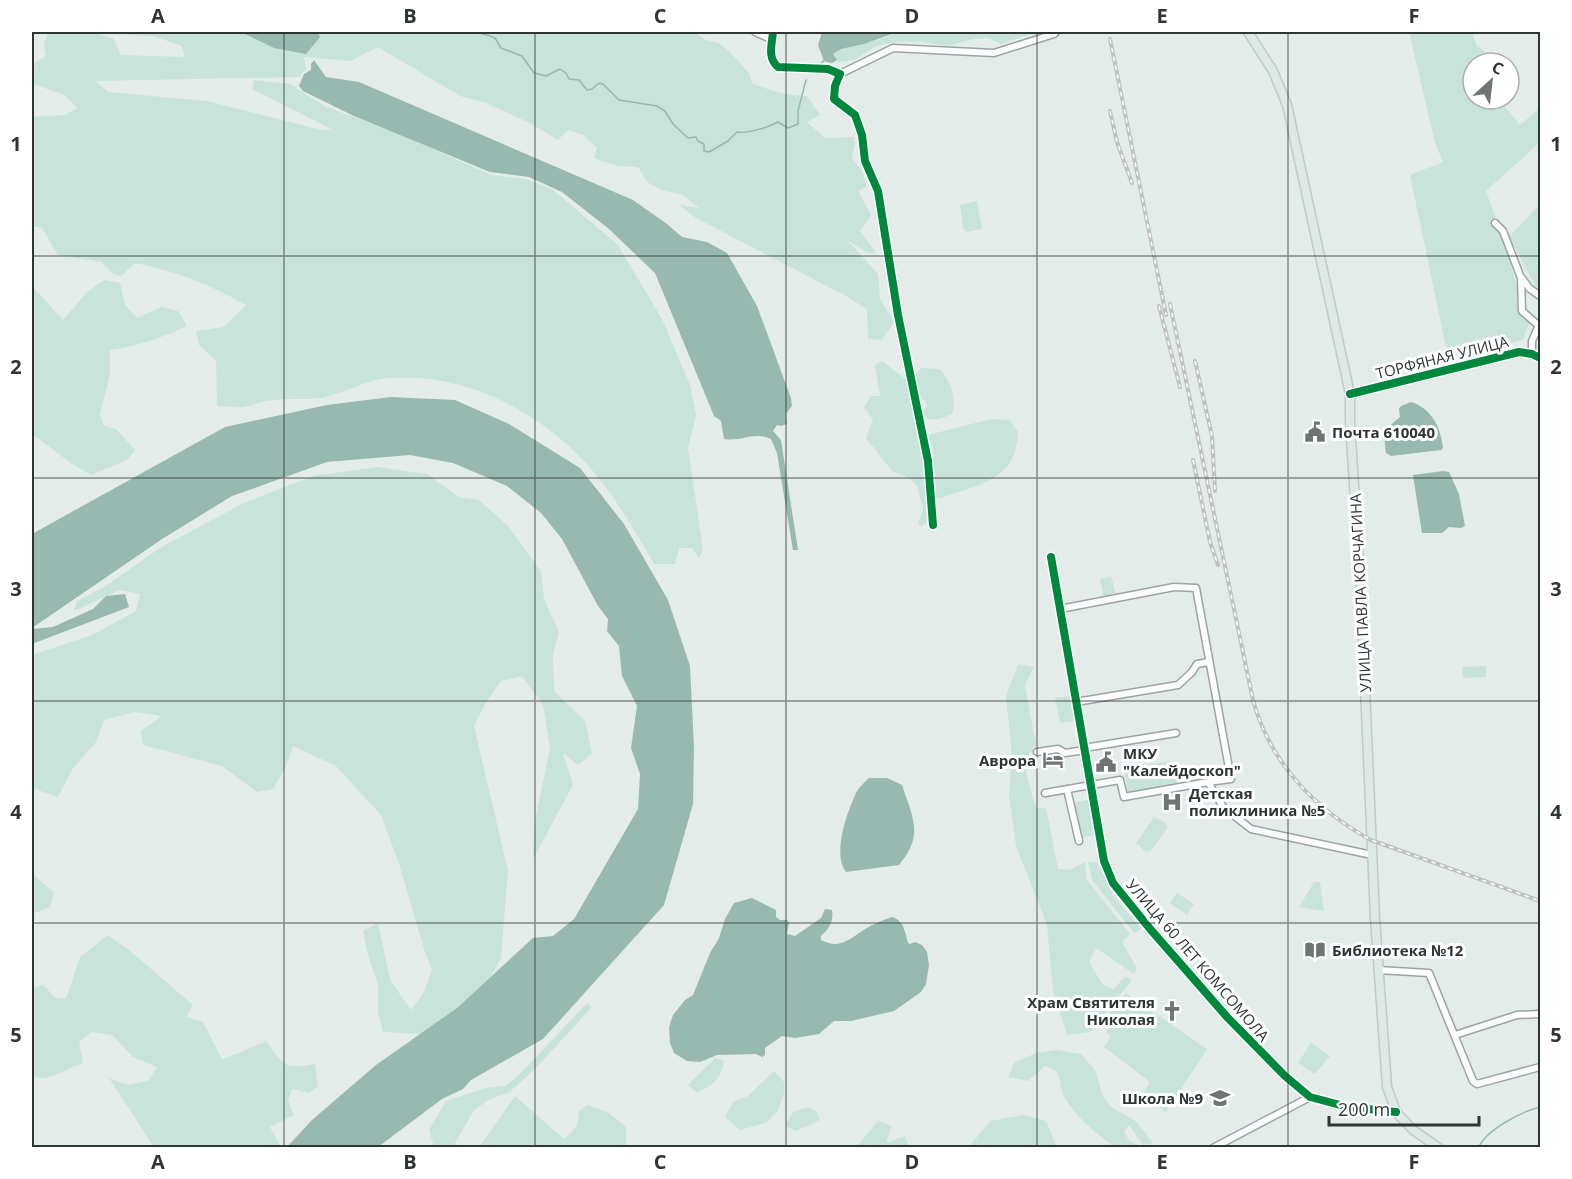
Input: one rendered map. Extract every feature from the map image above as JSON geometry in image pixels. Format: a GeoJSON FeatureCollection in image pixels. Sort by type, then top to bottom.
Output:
{"type":"FeatureCollection","features":[{"type":"Feature","properties":{"kind":"main road","name":"УЛИЦА ПАВЛА КОРЧАГИНА"},"geometry":{"type":"LineString","coordinates":[[1248,32],[1273,71],[1287,105],[1300,154],[1350,394],[1378,970],[1387,1087],[1396,1112],[1413,1130],[1439,1148]]}},
{"type":"Feature","properties":{"kind":"street"},"geometry":{"type":"LineString","coordinates":[[755,32],[772,40]]}},
{"type":"Feature","properties":{"kind":"street"},"geometry":{"type":"LineString","coordinates":[[773,32],[772,61],[778,67],[828,69],[840,74]]}},
{"type":"Feature","properties":{"kind":"street"},"geometry":{"type":"LineString","coordinates":[[933,525],[928,461],[898,315],[878,191],[865,161],[862,135],[855,115],[834,99],[834,86],[840,74],[893,48],[994,53],[1056,32]]}},
{"type":"Feature","properties":{"kind":"street"},"geometry":{"type":"LineString","coordinates":[[1495,223],[1503,231],[1521,278],[1540,296]]}},
{"type":"Feature","properties":{"kind":"street"},"geometry":{"type":"LineString","coordinates":[[1521,278],[1522,311],[1540,323],[1532,341],[1532,354]]}},
{"type":"Feature","properties":{"kind":"street","name":"ТОРФЯНАЯ УЛИЦА"},"geometry":{"type":"LineString","coordinates":[[1350,394],[1519,352],[1540,358]]}},
{"type":"Feature","properties":{"kind":"street","name":"УЛИЦА 60 ЛЕТ КОМСОМОЛА"},"geometry":{"type":"LineString","coordinates":[[1051,557],[1104,861],[1113,883],[1227,1017],[1275,1067],[1310,1097],[1348,1107],[1396,1112]]}},
{"type":"Feature","properties":{"kind":"street"},"geometry":{"type":"LineString","coordinates":[[1045,794],[1120,780],[1124,797],[1231,778],[1196,588],[1060,609]]}},
{"type":"Feature","properties":{"kind":"street"},"geometry":{"type":"LineString","coordinates":[[1076,702],[1178,685],[1197,664],[1209,662]]}},
{"type":"Feature","properties":{"kind":"street"},"geometry":{"type":"LineString","coordinates":[[1037,752],[1058,749],[1065,753],[1176,733]]}},
{"type":"Feature","properties":{"kind":"street"},"geometry":{"type":"LineString","coordinates":[[1208,782],[1223,807],[1251,829],[1372,855]]}},
{"type":"Feature","properties":{"kind":"street"},"geometry":{"type":"LineString","coordinates":[[1067,789],[1079,841]]}},
{"type":"Feature","properties":{"kind":"street"},"geometry":{"type":"LineString","coordinates":[[1378,970],[1429,973],[1473,1082],[1477,1084],[1540,1067]]}},
{"type":"Feature","properties":{"kind":"street"},"geometry":{"type":"LineString","coordinates":[[1455,1035],[1517,1015],[1540,1014]]}},
{"type":"Feature","properties":{"kind":"street"},"geometry":{"type":"LineString","coordinates":[[1213,1148],[1310,1097]]}},
{"type":"Feature","properties":{"kind":"shaded area"},"geometry":{"type":"Polygon","coordinates":[[[48,32],[89,32],[113,38],[121,55],[185,57],[182,46],[153,36],[128,35],[123,32],[693,32],[706,40],[719,43],[729,51],[749,73],[752,83],[779,92],[807,96],[820,115],[807,122],[825,138],[853,137],[855,143],[852,158],[863,173],[867,187],[858,191],[871,215],[860,231],[877,254],[866,252],[847,240],[878,274],[880,299],[894,322],[882,340],[868,339],[867,310],[850,298],[696,218],[679,205],[699,208],[683,195],[662,190],[647,182],[638,167],[617,166],[594,158],[597,148],[583,135],[568,130],[558,140],[530,123],[486,103],[460,96],[378,47],[350,61],[304,57],[306,69],[299,77],[95,81],[109,92],[206,101],[321,130],[331,129],[252,89],[254,80],[290,84],[324,106],[397,133],[491,175],[526,179],[552,189],[618,245],[663,321],[690,385],[696,415],[688,449],[703,549],[699,558],[692,548],[679,548],[675,564],[654,564],[613,498],[585,462],[544,426],[521,411],[471,388],[418,378],[390,378],[372,381],[320,398],[271,400],[244,407],[217,406],[216,361],[199,345],[196,331],[224,327],[246,305],[220,291],[165,270],[135,263],[121,276],[114,274],[101,262],[58,255],[42,228],[32,226],[32,117],[65,115],[77,108],[65,95],[33,84],[35,62],[46,56],[44,44],[48,32]]]}},
{"type":"Feature","properties":{"kind":"shaded area"},"geometry":{"type":"Polygon","coordinates":[[[241,32],[318,32],[320,37],[306,54],[274,48],[241,32]]]}},
{"type":"Feature","properties":{"kind":"shaded area"},"geometry":{"type":"Polygon","coordinates":[[[822,32],[897,32],[864,44],[841,49],[833,54],[837,60],[832,63],[824,61],[818,45],[822,32]]]}},
{"type":"Feature","properties":{"kind":"shaded area"},"geometry":{"type":"Polygon","coordinates":[[[897,32],[1037,32],[1001,44],[988,38],[973,39],[947,46],[901,41],[876,46],[854,60],[838,62],[833,54],[841,49],[881,39],[897,32]]]}},
{"type":"Feature","properties":{"kind":"shaded area"},"geometry":{"type":"Polygon","coordinates":[[[1409,32],[1472,32],[1477,46],[1484,51],[1461,51],[1461,111],[1509,111],[1520,125],[1540,108],[1540,142],[1486,191],[1529,324],[1523,340],[1448,357],[1410,175],[1443,162],[1435,143],[1409,32]]]}},
{"type":"Feature","properties":{"kind":"shaded area"},"geometry":{"type":"Polygon","coordinates":[[[314,60],[326,77],[359,82],[633,200],[682,237],[707,242],[727,253],[757,306],[791,398],[792,406],[786,414],[787,424],[777,425],[773,431],[781,440],[798,550],[793,550],[777,453],[771,439],[753,436],[724,439],[721,421],[714,416],[655,273],[609,229],[562,192],[529,177],[490,172],[354,116],[303,91],[299,86],[304,74],[311,70],[314,60]]]}},
{"type":"Feature","properties":{"kind":"shaded area"},"geometry":{"type":"Polygon","coordinates":[[[977,201],[982,229],[967,232],[963,228],[960,205],[977,201]]]}},
{"type":"Feature","properties":{"kind":"shaded area"},"geometry":{"type":"Polygon","coordinates":[[[1540,204],[1540,285],[1536,287],[1509,237],[1540,204]]]}},
{"type":"Feature","properties":{"kind":"shaded area"},"geometry":{"type":"Polygon","coordinates":[[[104,280],[120,283],[125,305],[137,318],[162,307],[178,311],[187,326],[149,341],[110,350],[110,375],[100,414],[104,426],[116,429],[135,450],[127,460],[91,475],[32,434],[32,286],[63,320],[87,292],[104,280]]]}},
{"type":"Feature","properties":{"kind":"shaded area"},"geometry":{"type":"Polygon","coordinates":[[[882,361],[908,381],[922,452],[926,487],[926,523],[922,526],[918,524],[923,509],[917,486],[909,478],[892,471],[866,438],[873,420],[864,407],[871,396],[880,396],[875,365],[882,361]]]}},
{"type":"Feature","properties":{"kind":"shaded area"},"geometry":{"type":"Polygon","coordinates":[[[921,368],[940,369],[944,374],[953,396],[952,414],[939,419],[931,419],[921,412],[928,406],[917,390],[915,376],[921,368]]]}},
{"type":"Feature","properties":{"kind":"shaded area"},"geometry":{"type":"Polygon","coordinates":[[[391,397],[455,400],[509,424],[580,468],[624,524],[668,600],[690,666],[694,747],[693,804],[664,905],[543,1039],[471,1080],[463,1089],[442,1099],[378,1147],[287,1147],[312,1120],[376,1065],[457,1008],[533,938],[553,936],[574,919],[638,809],[640,774],[631,748],[637,706],[622,676],[619,646],[607,631],[608,619],[598,606],[562,539],[541,513],[507,486],[453,463],[410,455],[327,462],[232,496],[162,539],[32,628],[32,534],[225,427],[327,405],[391,397]]]}},
{"type":"Feature","properties":{"kind":"shaded area"},"geometry":{"type":"Polygon","coordinates":[[[1411,402],[1424,409],[1434,419],[1443,448],[1391,456],[1386,453],[1386,432],[1400,417],[1401,406],[1411,402]]]}},
{"type":"Feature","properties":{"kind":"shaded area"},"geometry":{"type":"Polygon","coordinates":[[[991,419],[1010,420],[1018,432],[1015,453],[1009,464],[985,482],[936,499],[933,449],[928,435],[991,419]]]}},
{"type":"Feature","properties":{"kind":"shaded area"},"geometry":{"type":"Polygon","coordinates":[[[377,467],[427,474],[459,497],[479,500],[508,526],[541,572],[544,599],[559,632],[553,654],[554,691],[585,721],[592,753],[578,765],[563,753],[573,785],[533,859],[535,821],[550,748],[543,705],[522,676],[501,681],[487,701],[474,726],[508,871],[501,958],[489,980],[422,1034],[383,1032],[378,1012],[378,985],[363,931],[378,923],[390,980],[411,1010],[424,992],[432,970],[381,815],[336,766],[293,746],[286,766],[273,789],[257,792],[222,766],[143,745],[141,731],[162,716],[135,712],[104,720],[96,742],[73,768],[58,797],[32,788],[32,655],[92,635],[136,611],[140,594],[120,590],[74,611],[76,602],[107,585],[163,546],[244,503],[313,476],[377,467]]]}},
{"type":"Feature","properties":{"kind":"shaded area"},"geometry":{"type":"Polygon","coordinates":[[[1449,472],[1459,494],[1465,526],[1449,527],[1442,533],[1422,533],[1413,475],[1449,472]]]}},
{"type":"Feature","properties":{"kind":"shaded area"},"geometry":{"type":"Polygon","coordinates":[[[1111,576],[1116,595],[1104,598],[1100,579],[1111,576]]]}},
{"type":"Feature","properties":{"kind":"shaded area"},"geometry":{"type":"Polygon","coordinates":[[[125,594],[129,607],[32,644],[32,629],[53,627],[93,609],[106,596],[125,594]]]}},
{"type":"Feature","properties":{"kind":"shaded area"},"geometry":{"type":"Polygon","coordinates":[[[1018,664],[1034,667],[1025,685],[1036,745],[1023,762],[1036,808],[1046,808],[1058,869],[1069,870],[1085,862],[1087,880],[1130,934],[1122,942],[1137,968],[1134,974],[1096,948],[1089,962],[1103,985],[1114,989],[1125,976],[1132,980],[1090,1032],[1067,1035],[1053,991],[1047,925],[1016,846],[1009,795],[1012,756],[1006,696],[1018,664]]]}},
{"type":"Feature","properties":{"kind":"shaded area"},"geometry":{"type":"Polygon","coordinates":[[[1486,666],[1486,677],[1463,678],[1462,667],[1486,666]]]}},
{"type":"Feature","properties":{"kind":"shaded area"},"geometry":{"type":"Polygon","coordinates":[[[1070,696],[1076,721],[1060,723],[1055,698],[1070,696]]]}},
{"type":"Feature","properties":{"kind":"shaded area"},"geometry":{"type":"Polygon","coordinates":[[[1172,761],[1179,786],[1128,793],[1124,768],[1172,761]]]}},
{"type":"Feature","properties":{"kind":"shaded area"},"geometry":{"type":"Polygon","coordinates":[[[869,778],[887,778],[902,785],[914,826],[912,845],[899,865],[846,872],[840,854],[842,833],[856,793],[869,778]]]}},
{"type":"Feature","properties":{"kind":"shaded area"},"geometry":{"type":"Polygon","coordinates":[[[1088,800],[1095,835],[1080,838],[1072,803],[1088,800]]]}},
{"type":"Feature","properties":{"kind":"shaded area"},"geometry":{"type":"Polygon","coordinates":[[[1154,817],[1166,823],[1167,828],[1152,850],[1146,852],[1136,843],[1154,817]]]}},
{"type":"Feature","properties":{"kind":"shaded area"},"geometry":{"type":"Polygon","coordinates":[[[1088,862],[1097,862],[1113,895],[1141,929],[1134,933],[1092,880],[1088,862]]]}},
{"type":"Feature","properties":{"kind":"shaded area"},"geometry":{"type":"Polygon","coordinates":[[[32,873],[54,893],[50,907],[32,914],[32,873]]]}},
{"type":"Feature","properties":{"kind":"shaded area"},"geometry":{"type":"Polygon","coordinates":[[[1314,882],[1320,882],[1324,911],[1299,907],[1314,882]]]}},
{"type":"Feature","properties":{"kind":"shaded area"},"geometry":{"type":"Polygon","coordinates":[[[1177,893],[1194,904],[1187,915],[1170,903],[1177,893]]]}},
{"type":"Feature","properties":{"kind":"shaded area"},"geometry":{"type":"Polygon","coordinates":[[[752,898],[776,910],[776,917],[780,920],[787,920],[789,923],[787,934],[795,936],[821,918],[825,909],[832,910],[832,921],[821,936],[821,940],[834,944],[849,940],[868,927],[892,917],[903,927],[908,943],[915,942],[922,945],[927,952],[929,965],[926,984],[921,992],[894,1011],[851,1021],[834,1021],[819,1034],[795,1038],[782,1036],[765,1048],[765,1055],[762,1057],[756,1054],[717,1055],[700,1062],[687,1061],[674,1053],[670,1043],[669,1027],[673,1015],[685,1000],[693,995],[734,903],[752,898]]]}},
{"type":"Feature","properties":{"kind":"shaded area"},"geometry":{"type":"Polygon","coordinates":[[[108,935],[193,1005],[186,1017],[203,1022],[222,1059],[266,1041],[281,1061],[290,1066],[315,1064],[318,1086],[309,1093],[292,1089],[288,1101],[294,1115],[270,1127],[279,1144],[275,1148],[154,1147],[109,1078],[128,1085],[148,1081],[157,1067],[133,1057],[112,1035],[91,1032],[79,1042],[83,1063],[44,1078],[38,1078],[32,1073],[32,990],[43,984],[55,998],[66,999],[80,957],[108,935]]]}},
{"type":"Feature","properties":{"kind":"shaded area"},"geometry":{"type":"Polygon","coordinates":[[[1126,993],[1207,1049],[1166,1112],[1142,1095],[1150,1082],[1104,1047],[1111,1037],[1106,1032],[1114,1021],[1107,1016],[1126,993]]]}},
{"type":"Feature","properties":{"kind":"shaded area"},"geometry":{"type":"Polygon","coordinates":[[[587,1003],[592,1007],[536,1068],[510,1092],[490,1099],[474,1110],[454,1145],[434,1147],[429,1130],[446,1101],[486,1088],[505,1086],[517,1077],[587,1003]]]}},
{"type":"Feature","properties":{"kind":"shaded area"},"geometry":{"type":"Polygon","coordinates":[[[1311,1043],[1330,1056],[1315,1074],[1298,1063],[1311,1043]]]}},
{"type":"Feature","properties":{"kind":"shaded area"},"geometry":{"type":"Polygon","coordinates":[[[1057,1050],[1081,1054],[1095,1070],[1103,1096],[1111,1107],[1136,1121],[1153,1143],[1143,1145],[1129,1125],[1124,1131],[1129,1141],[1143,1147],[1115,1147],[1108,1142],[1075,1112],[1062,1093],[1059,1075],[1052,1069],[1045,1066],[1028,1081],[1008,1077],[1014,1063],[1036,1053],[1057,1050]]]}},
{"type":"Feature","properties":{"kind":"shaded area"},"geometry":{"type":"Polygon","coordinates":[[[715,1058],[724,1061],[721,1072],[712,1084],[697,1093],[688,1085],[715,1058]]]}},
{"type":"Feature","properties":{"kind":"shaded area"},"geometry":{"type":"Polygon","coordinates":[[[774,1071],[784,1082],[784,1094],[778,1110],[766,1123],[740,1130],[725,1117],[733,1102],[748,1096],[774,1071]]]}},
{"type":"Feature","properties":{"kind":"shaded area"},"geometry":{"type":"Polygon","coordinates":[[[515,1096],[564,1139],[576,1127],[579,1111],[588,1105],[609,1113],[626,1127],[626,1147],[479,1147],[515,1096]]]}},
{"type":"Feature","properties":{"kind":"shaded area"},"geometry":{"type":"Polygon","coordinates":[[[809,1107],[817,1112],[820,1120],[796,1131],[785,1126],[793,1112],[809,1107]]]}},
{"type":"Feature","properties":{"kind":"shaded area"},"geometry":{"type":"Polygon","coordinates":[[[1023,1115],[1046,1121],[1057,1147],[969,1147],[990,1121],[1023,1115]]]}},
{"type":"Feature","properties":{"kind":"shaded area"},"geometry":{"type":"Polygon","coordinates":[[[878,1121],[892,1126],[886,1143],[905,1136],[909,1147],[856,1147],[878,1121]]]}},
{"type":"Feature","properties":{"kind":"waterway"},"geometry":{"type":"LineString","coordinates":[[476,32],[495,38],[501,48],[522,56],[534,73],[546,76],[560,69],[569,79],[579,80],[587,90],[599,83],[603,84],[619,100],[657,106],[665,111],[673,124],[688,138],[696,137],[704,144],[704,151],[709,152],[728,141],[737,132],[758,130],[778,122],[788,128],[798,124],[798,111],[806,80]]}},
{"type":"Feature","properties":{"kind":"waterway"},"geometry":{"type":"LineString","coordinates":[[820,65],[824,60]]}},
{"type":"Feature","properties":{"kind":"waterway"},"geometry":{"type":"LineString","coordinates":[[1478,1148],[1489,1134],[1505,1122],[1540,1107]]}},
{"type":"Feature","properties":{"kind":"railway"},"geometry":{"type":"LineString","coordinates":[[1110,39],[1166,315]]}},
{"type":"Feature","properties":{"kind":"railway"},"geometry":{"type":"LineString","coordinates":[[1110,111],[1117,142],[1132,183]]}},
{"type":"Feature","properties":{"kind":"railway"},"geometry":{"type":"LineString","coordinates":[[1170,304],[1253,700],[1261,723],[1283,764],[1297,782],[1331,814],[1371,840],[1540,901]]}},
{"type":"Feature","properties":{"kind":"railway"},"geometry":{"type":"LineString","coordinates":[[1159,306],[1180,387]]}},
{"type":"Feature","properties":{"kind":"railway"},"geometry":{"type":"LineString","coordinates":[[1195,361],[1212,436],[1215,491]]}},
{"type":"Feature","properties":{"kind":"railway"},"geometry":{"type":"LineString","coordinates":[[1193,460],[1210,542],[1218,565]]}},
{"type":"Feature","properties":{"kind":"cycle path"},"geometry":{"type":"LineString","coordinates":[[773,32],[771,55],[778,67],[828,69],[840,74],[835,86],[834,99],[855,115],[862,135],[865,161],[878,191],[898,315],[928,461],[933,525]]}},
{"type":"Feature","properties":{"kind":"cycle path"},"geometry":{"type":"LineString","coordinates":[[1350,394],[1519,352],[1540,358]]}},
{"type":"Feature","properties":{"kind":"cycle path"},"geometry":{"type":"LineString","coordinates":[[1051,557],[1104,861],[1113,883],[1227,1017],[1285,1076],[1310,1097],[1348,1107],[1396,1112]]}},
{"type":"Feature","properties":{"kind":"place","name":"Почта 610040"},"geometry":{"type":"Point","coordinates":[1315,432]}},
{"type":"Feature","properties":{"kind":"place","name":"Аврора"},"geometry":{"type":"Point","coordinates":[1053,760]}},
{"type":"Feature","properties":{"kind":"place","name":"МКУ \"Калейдоскоп\""},"geometry":{"type":"Point","coordinates":[1106,762]}},
{"type":"Feature","properties":{"kind":"place","name":"Детская поликлиника №5"},"geometry":{"type":"Point","coordinates":[1172,802]}},
{"type":"Feature","properties":{"kind":"place","name":"Библиотека №12"},"geometry":{"type":"Point","coordinates":[1315,950]}},
{"type":"Feature","properties":{"kind":"place","name":"Храм Святителя Николая"},"geometry":{"type":"Point","coordinates":[1172,1011]}},
{"type":"Feature","properties":{"kind":"place","name":"Школа №9"},"geometry":{"type":"Point","coordinates":[1220,1098]}}]}
